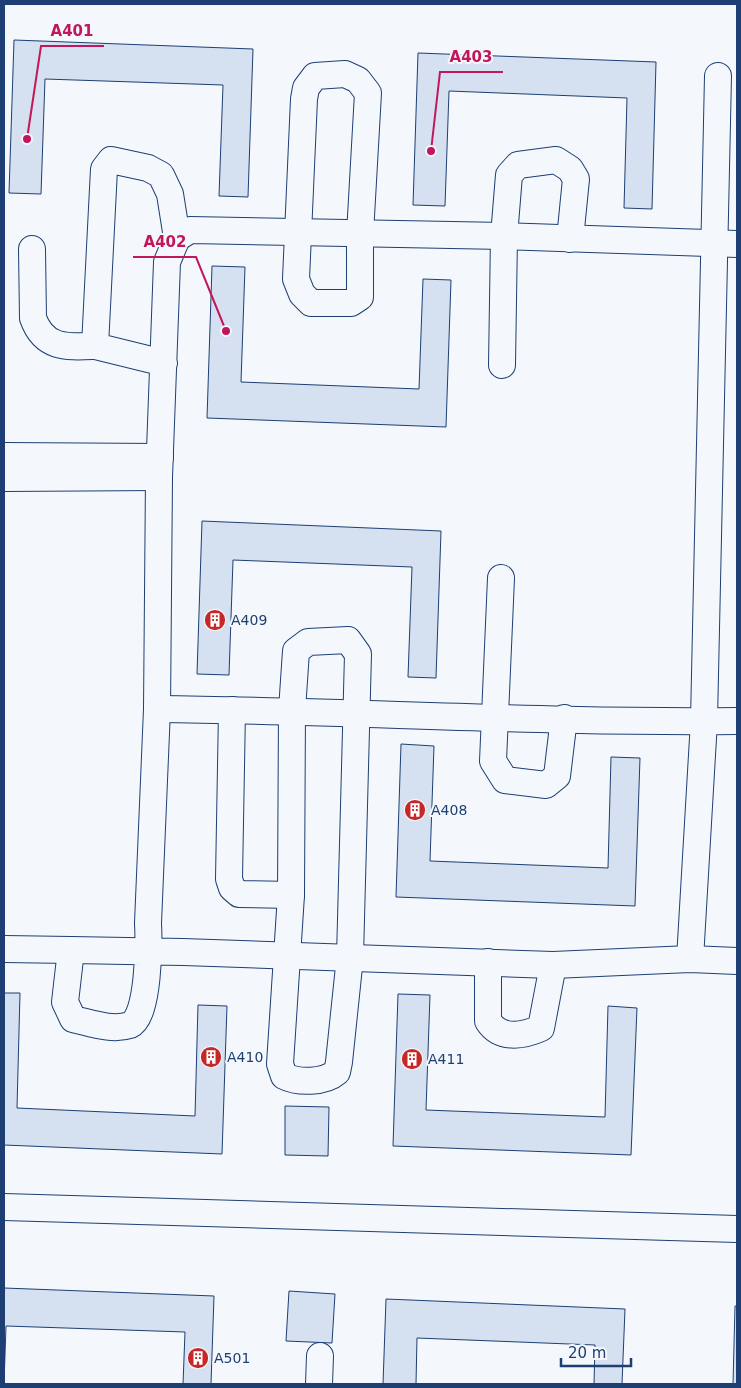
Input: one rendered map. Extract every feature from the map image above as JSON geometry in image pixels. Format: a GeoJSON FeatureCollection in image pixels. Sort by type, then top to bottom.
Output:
{"type":"FeatureCollection","features":[{"type":"Feature","properties":{"kind":"street"},"geometry":{"type":"LineString","coordinates":[[345,74],[358,80],[368,93],[360,234],[360,297],[351,303],[336,305],[311,304],[302,294],[296,279],[306,88],[315,76],[345,74]]}},
{"type":"Feature","properties":{"kind":"street"},"geometry":{"type":"LineString","coordinates":[[690,959],[704,722],[726,244],[718,76]]}},
{"type":"Feature","properties":{"kind":"street"},"geometry":{"type":"LineString","coordinates":[[71,950],[65,1002],[73,1019],[115,1028],[132,1024],[140,1014],[150,952],[148,923],[157,709],[160,467],[168,262],[177,238],[170,194],[161,175],[148,168],[111,160],[104,169],[95,346]]}},
{"type":"Feature","properties":{"kind":"street"},"geometry":{"type":"LineString","coordinates":[[502,365],[504,236],[509,175],[518,165],[556,160],[570,169],[576,179],[570,239]]}},
{"type":"Feature","properties":{"kind":"street"},"geometry":{"type":"LineString","coordinates":[[177,238],[190,230],[504,236],[726,244]]}},
{"type":"Feature","properties":{"kind":"street"},"geometry":{"type":"LineString","coordinates":[[32,249],[33,318],[36,328],[48,340],[64,347],[95,346],[164,363]]}},
{"type":"Feature","properties":{"kind":"street"},"geometry":{"type":"LineString","coordinates":[[4,456],[160,467]]}},
{"type":"Feature","properties":{"kind":"street"},"geometry":{"type":"LineString","coordinates":[[4,478],[160,467]]}},
{"type":"Feature","properties":{"kind":"street"},"geometry":{"type":"LineString","coordinates":[[501,578],[493,761],[505,780],[546,785],[557,776],[564,718]]}},
{"type":"Feature","properties":{"kind":"street"},"geometry":{"type":"LineString","coordinates":[[348,640],[358,654],[350,957],[337,1072],[329,1078],[294,1081],[284,1076],[280,1064],[291,895],[292,710],[296,650],[308,642],[348,640]]}},
{"type":"Feature","properties":{"kind":"street"},"geometry":{"type":"LineString","coordinates":[[157,709],[292,710],[356,714],[704,722],[737,721]]}},
{"type":"Feature","properties":{"kind":"street"},"geometry":{"type":"LineString","coordinates":[[232,710],[229,879],[232,888],[239,894],[291,895]]}},
{"type":"Feature","properties":{"kind":"street"},"geometry":{"type":"LineString","coordinates":[[4,949],[350,957],[553,965],[690,959],[737,961]]}},
{"type":"Feature","properties":{"kind":"street"},"geometry":{"type":"LineString","coordinates":[[488,962],[488,1021],[493,1029],[507,1035],[527,1034],[541,1028],[553,965]]}},
{"type":"Feature","properties":{"kind":"street"},"geometry":{"type":"LineString","coordinates":[[4,1207],[737,1229]]}},
{"type":"Feature","properties":{"kind":"street"},"geometry":{"type":"LineString","coordinates":[[319,1384],[320,1356]]}},
{"type":"Feature","properties":{"kind":"building"},"geometry":{"type":"Polygon","coordinates":[[[14,40],[253,49],[248,197],[219,196],[223,85],[45,79],[41,194],[9,193],[14,40]]]}},
{"type":"Feature","properties":{"kind":"building"},"geometry":{"type":"Polygon","coordinates":[[[418,53],[656,62],[652,209],[624,208],[627,98],[449,91],[445,206],[413,205],[418,53]]]}},
{"type":"Feature","properties":{"kind":"building"},"geometry":{"type":"Polygon","coordinates":[[[212,266],[245,267],[241,382],[419,389],[423,279],[451,280],[446,427],[207,418],[212,266]]]}},
{"type":"Feature","properties":{"kind":"building","name":"A409"},"geometry":{"type":"Polygon","coordinates":[[[202,521],[441,531],[436,678],[408,677],[412,567],[233,560],[229,675],[197,674],[202,521]]]}},
{"type":"Feature","properties":{"kind":"building","name":"A408"},"geometry":{"type":"Polygon","coordinates":[[[401,744],[434,746],[430,861],[608,868],[611,757],[640,758],[635,906],[396,897],[401,744]]]}},
{"type":"Feature","properties":{"kind":"building","name":"A410"},"geometry":{"type":"Polygon","coordinates":[[[4,993],[20,993],[17,1108],[195,1116],[198,1005],[227,1006],[222,1154],[4,1145],[4,993]]]}},
{"type":"Feature","properties":{"kind":"building","name":"A411"},"geometry":{"type":"Polygon","coordinates":[[[398,994],[430,995],[426,1110],[605,1117],[608,1006],[637,1008],[631,1155],[393,1146],[398,994]]]}},
{"type":"Feature","properties":{"kind":"building"},"geometry":{"type":"Polygon","coordinates":[[[285,1106],[329,1107],[328,1156],[285,1155],[285,1106]]]}},
{"type":"Feature","properties":{"kind":"building","name":"A501"},"geometry":{"type":"Polygon","coordinates":[[[4,1288],[214,1296],[211,1384],[183,1384],[185,1332],[6,1326],[4,1384],[4,1288]]]}},
{"type":"Feature","properties":{"kind":"building"},"geometry":{"type":"Polygon","coordinates":[[[289,1291],[335,1294],[332,1343],[286,1341],[289,1291]]]}},
{"type":"Feature","properties":{"kind":"building"},"geometry":{"type":"Polygon","coordinates":[[[386,1299],[625,1309],[622,1384],[594,1384],[595,1345],[417,1338],[416,1384],[383,1384],[386,1299]]]}},
{"type":"Feature","properties":{"kind":"building"},"geometry":{"type":"Polygon","coordinates":[[[735,1306],[737,1306],[737,1384],[733,1384],[735,1306]]]}},
{"type":"Feature","properties":{"kind":"place","name":"A401"},"geometry":{"type":"Point","coordinates":[27,139]}},
{"type":"Feature","properties":{"kind":"place","name":"A403"},"geometry":{"type":"Point","coordinates":[431,151]}},
{"type":"Feature","properties":{"kind":"place","name":"A402"},"geometry":{"type":"Point","coordinates":[226,331]}},
{"type":"Feature","properties":{"kind":"place","name":"A409"},"geometry":{"type":"Point","coordinates":[215,620]}},
{"type":"Feature","properties":{"kind":"place","name":"A408"},"geometry":{"type":"Point","coordinates":[415,810]}},
{"type":"Feature","properties":{"kind":"place","name":"A410"},"geometry":{"type":"Point","coordinates":[211,1057]}},
{"type":"Feature","properties":{"kind":"place","name":"A411"},"geometry":{"type":"Point","coordinates":[412,1059]}},
{"type":"Feature","properties":{"kind":"place","name":"A501"},"geometry":{"type":"Point","coordinates":[198,1358]}}]}
